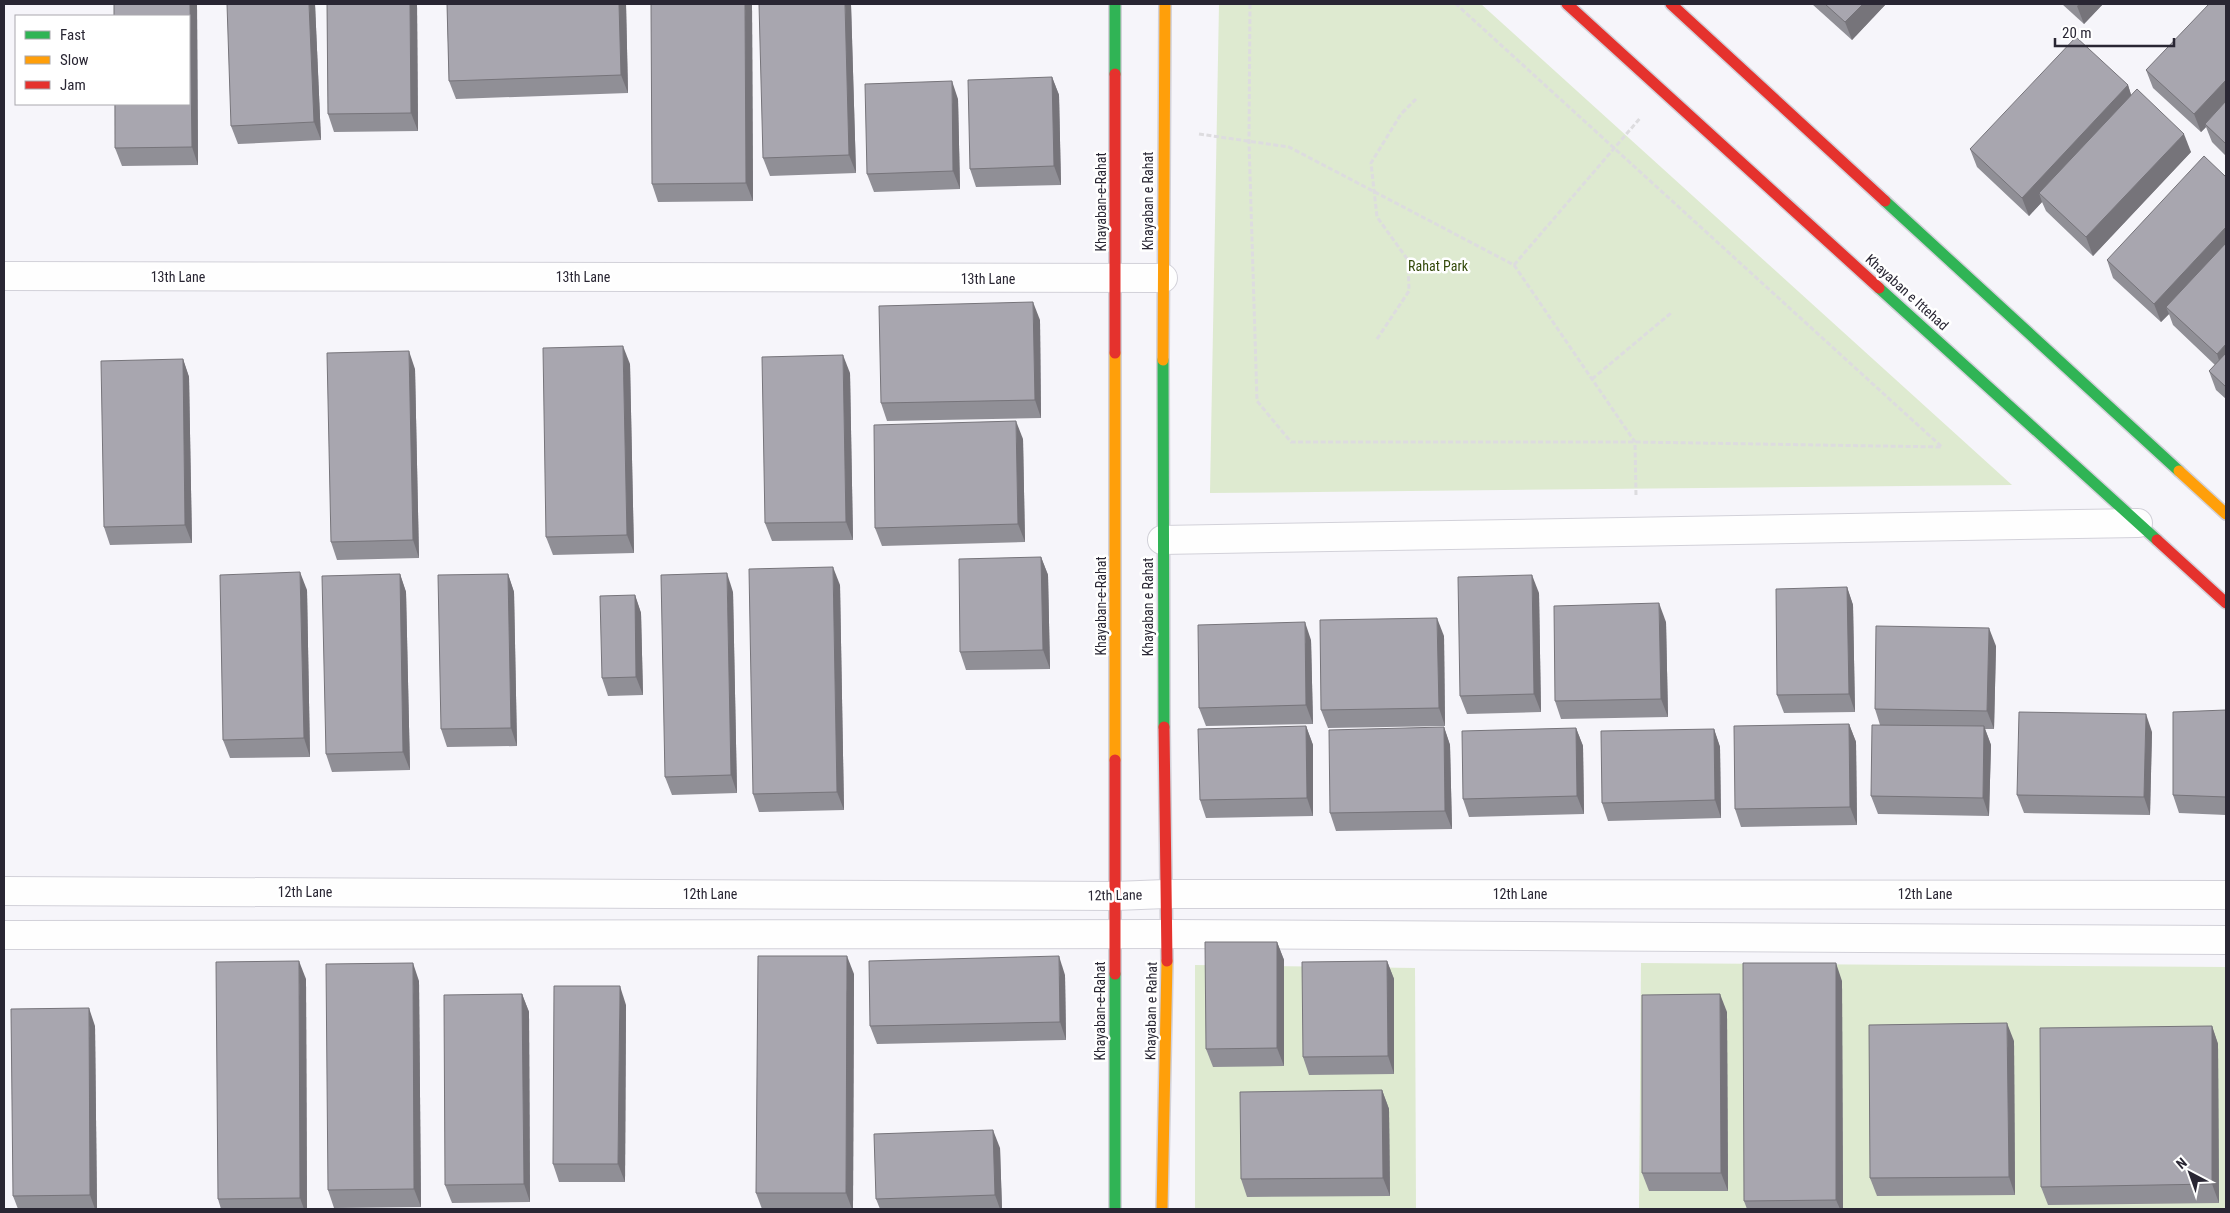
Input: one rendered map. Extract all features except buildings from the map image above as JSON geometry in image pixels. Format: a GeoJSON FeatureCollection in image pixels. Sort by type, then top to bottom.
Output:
{"type":"FeatureCollection","features":[{"type":"Feature","properties":{"kind":"street","name":"Khayaban-e-Rahat"},"geometry":{"type":"LineString","coordinates":[[1115,4],[1115,1209]]}},
{"type":"Feature","properties":{"kind":"street","name":"Khayaban e Rahat"},"geometry":{"type":"LineString","coordinates":[[1162,1209],[1167,934],[1162,540],[1165,4]]}},
{"type":"Feature","properties":{"kind":"street","name":"Khayaban e Ittehad"},"geometry":{"type":"LineString","coordinates":[[1567,4],[2226,603]]}},
{"type":"Feature","properties":{"kind":"street"},"geometry":{"type":"LineString","coordinates":[[1671,4],[2226,514]]}},
{"type":"Feature","properties":{"kind":"street","name":"13th Lane"},"geometry":{"type":"LineString","coordinates":[[4,276],[1116,280],[1163,278]]}},
{"type":"Feature","properties":{"kind":"street"},"geometry":{"type":"LineString","coordinates":[[1162,540],[2138,523]]}},
{"type":"Feature","properties":{"kind":"street","name":"12th Lane"},"geometry":{"type":"LineString","coordinates":[[4,891],[1116,896],[1165,894],[2226,895]]}},
{"type":"Feature","properties":{"kind":"street"},"geometry":{"type":"LineString","coordinates":[[4,935],[1167,934],[2226,940]]}},
{"type":"Feature","properties":{"kind":"path"},"geometry":{"type":"LineString","coordinates":[[1250,4],[1249,142],[1257,401],[1291,442],[1635,442],[1942,447],[1456,4]]}},
{"type":"Feature","properties":{"kind":"path"},"geometry":{"type":"LineString","coordinates":[[1514,265],[1664,91]]}},
{"type":"Feature","properties":{"kind":"path"},"geometry":{"type":"LineString","coordinates":[[1377,339],[1408,291],[1408,260],[1377,217],[1371,163],[1401,114],[1416,99]]}},
{"type":"Feature","properties":{"kind":"path"},"geometry":{"type":"LineString","coordinates":[[1164,129],[1289,147],[1514,265],[1635,442],[1637,532]]}},
{"type":"Feature","properties":{"kind":"path"},"geometry":{"type":"LineString","coordinates":[[1592,379],[1671,313]]}},
{"type":"Feature","properties":{"kind":"green space","name":"Rahat Park"},"geometry":{"type":"Polygon","coordinates":[[[1219,4],[1481,4],[2012,485],[1210,493],[1219,4]]]}},
{"type":"Feature","properties":{"kind":"green space"},"geometry":{"type":"Polygon","coordinates":[[[1641,963],[2226,967],[2226,1209],[1639,1209],[1641,963]]]}},
{"type":"Feature","properties":{"kind":"green space"},"geometry":{"type":"Polygon","coordinates":[[[1195,965],[1415,968],[1416,1209],[1195,1209],[1195,965]]]}},
{"type":"Feature","properties":{"kind":"traffic: fast"},"geometry":{"type":"LineString","coordinates":[[1115,4],[1115,74]]}},
{"type":"Feature","properties":{"kind":"traffic: fast"},"geometry":{"type":"LineString","coordinates":[[1885,201],[2179,471]]}},
{"type":"Feature","properties":{"kind":"traffic: fast"},"geometry":{"type":"LineString","coordinates":[[1879,288],[2157,540]]}},
{"type":"Feature","properties":{"kind":"traffic: fast"},"geometry":{"type":"LineString","coordinates":[[1163,360],[1164,727]]}},
{"type":"Feature","properties":{"kind":"traffic: fast"},"geometry":{"type":"LineString","coordinates":[[1115,974],[1115,1209]]}},
{"type":"Feature","properties":{"kind":"traffic: slow"},"geometry":{"type":"LineString","coordinates":[[1163,360],[1165,4]]}},
{"type":"Feature","properties":{"kind":"traffic: slow"},"geometry":{"type":"LineString","coordinates":[[1115,353],[1115,760]]}},
{"type":"Feature","properties":{"kind":"traffic: slow"},"geometry":{"type":"LineString","coordinates":[[2179,471],[2226,514]]}},
{"type":"Feature","properties":{"kind":"traffic: slow"},"geometry":{"type":"LineString","coordinates":[[1162,1209],[1167,961]]}},
{"type":"Feature","properties":{"kind":"traffic: jam"},"geometry":{"type":"LineString","coordinates":[[1567,4],[1879,288]]}},
{"type":"Feature","properties":{"kind":"traffic: jam"},"geometry":{"type":"LineString","coordinates":[[1671,4],[1885,201]]}},
{"type":"Feature","properties":{"kind":"traffic: jam"},"geometry":{"type":"LineString","coordinates":[[1115,74],[1115,353]]}},
{"type":"Feature","properties":{"kind":"traffic: jam"},"geometry":{"type":"LineString","coordinates":[[2157,540],[2226,603]]}},
{"type":"Feature","properties":{"kind":"traffic: jam"},"geometry":{"type":"LineString","coordinates":[[1164,727],[1167,961]]}},
{"type":"Feature","properties":{"kind":"traffic: jam"},"geometry":{"type":"LineString","coordinates":[[1115,760],[1115,974]]}}]}
